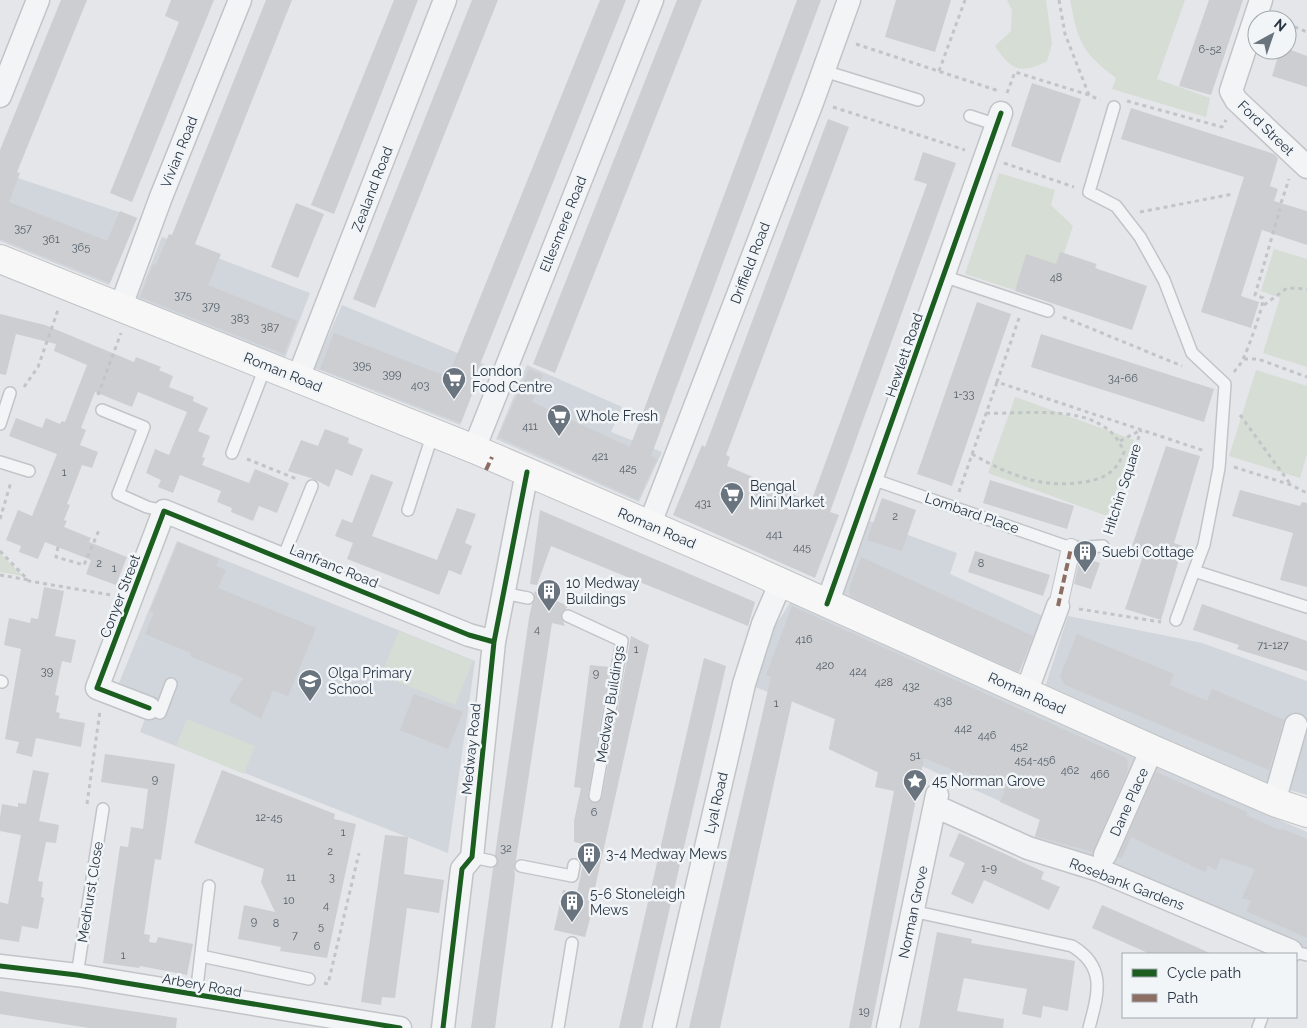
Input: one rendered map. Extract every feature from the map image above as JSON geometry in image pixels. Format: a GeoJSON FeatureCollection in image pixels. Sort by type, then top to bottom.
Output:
{"type":"FeatureCollection","features":[{"type":"Feature","properties":{"kind":"main road","name":"Roman Road"},"geometry":{"type":"LineString","coordinates":[[0,259],[68,285],[122,319],[266,365],[474,449],[781,582],[1152,749],[1274,802],[1307,813]]}},
{"type":"Feature","properties":{"kind":"street"},"geometry":{"type":"LineString","coordinates":[[0,96],[38,0]]}},
{"type":"Feature","properties":{"kind":"street","name":"Vivian Road"},"geometry":{"type":"LineString","coordinates":[[122,319],[161,197],[240,0]]}},
{"type":"Feature","properties":{"kind":"street","name":"Zealand Road"},"geometry":{"type":"LineString","coordinates":[[298,378],[445,0]]}},
{"type":"Feature","properties":{"kind":"street","name":"Ellesmere Road"},"geometry":{"type":"LineString","coordinates":[[474,449],[652,0]]}},
{"type":"Feature","properties":{"kind":"street","name":"Driffield Road"},"geometry":{"type":"LineString","coordinates":[[649,526],[813,100],[849,0]]}},
{"type":"Feature","properties":{"kind":"street","name":"Ford Street"},"geometry":{"type":"LineString","coordinates":[[1260,0],[1231,91],[1236,100],[1307,167]]}},
{"type":"Feature","properties":{"kind":"street","name":"Hewlett Road"},"geometry":{"type":"LineString","coordinates":[[827,604],[1002,110]]}},
{"type":"Feature","properties":{"kind":"street","name":"Medway Road"},"geometry":{"type":"LineString","coordinates":[[443,1028],[462,869],[482,859],[494,642],[527,472]]}},
{"type":"Feature","properties":{"kind":"street","name":"Lanfranc Road"},"geometry":{"type":"LineString","coordinates":[[164,511],[469,634],[494,642]]}},
{"type":"Feature","properties":{"kind":"street","name":"Conyer Street"},"geometry":{"type":"LineString","coordinates":[[149,708],[97,688],[164,511]]}},
{"type":"Feature","properties":{"kind":"street"},"geometry":{"type":"LineString","coordinates":[[1026,693],[1058,606],[1071,548]]}},
{"type":"Feature","properties":{"kind":"street","name":"Lyal Road"},"geometry":{"type":"LineString","coordinates":[[664,1028],[744,684],[764,624],[781,582]]}},
{"type":"Feature","properties":{"kind":"street"},"geometry":{"type":"LineString","coordinates":[[1274,802],[1296,725]]}},
{"type":"Feature","properties":{"kind":"street","name":"Dane Place"},"geometry":{"type":"LineString","coordinates":[[1106,855],[1152,749]]}},
{"type":"Feature","properties":{"kind":"street","name":"Norman Grove"},"geometry":{"type":"LineString","coordinates":[[888,1028],[936,801]]}},
{"type":"Feature","properties":{"kind":"street","name":"Rosebank Gardens"},"geometry":{"type":"LineString","coordinates":[[936,801],[1028,848],[1099,870],[1294,953]]}},
{"type":"Feature","properties":{"kind":"street","name":"Arbery Road"},"geometry":{"type":"LineString","coordinates":[[0,966],[77,975],[400,1028]]}},
{"type":"Feature","properties":{"kind":"lane"},"geometry":{"type":"LineString","coordinates":[[824,71],[918,100]]}},
{"type":"Feature","properties":{"kind":"lane"},"geometry":{"type":"LineString","coordinates":[[1114,107],[1089,192],[1116,206],[1140,237],[1164,280],[1192,353],[1225,384],[1219,460],[1204,545],[1176,620]]}},
{"type":"Feature","properties":{"kind":"lane"},"geometry":{"type":"LineString","coordinates":[[970,116],[1002,110]]}},
{"type":"Feature","properties":{"kind":"lane"},"geometry":{"type":"LineString","coordinates":[[944,276],[1048,311]]}},
{"type":"Feature","properties":{"kind":"lane"},"geometry":{"type":"LineString","coordinates":[[232,453],[266,365]]}},
{"type":"Feature","properties":{"kind":"lane"},"geometry":{"type":"LineString","coordinates":[[0,424],[10,393]]}},
{"type":"Feature","properties":{"kind":"lane"},"geometry":{"type":"LineString","coordinates":[[102,410],[144,427],[118,494],[147,507],[164,511]]}},
{"type":"Feature","properties":{"kind":"lane"},"geometry":{"type":"LineString","coordinates":[[408,510],[433,433]]}},
{"type":"Feature","properties":{"kind":"lane"},"geometry":{"type":"LineString","coordinates":[[0,462],[28,471]]}},
{"type":"Feature","properties":{"kind":"lane","name":"Lombard Place"},"geometry":{"type":"LineString","coordinates":[[872,479],[1071,548]]}},
{"type":"Feature","properties":{"kind":"lane"},"geometry":{"type":"LineString","coordinates":[[284,558],[312,486]]}},
{"type":"Feature","properties":{"kind":"lane","name":"Hitchin Square"},"geometry":{"type":"LineString","coordinates":[[1071,548],[1103,546]]}},
{"type":"Feature","properties":{"kind":"lane"},"geometry":{"type":"LineString","coordinates":[[1194,571],[1307,607]]}},
{"type":"Feature","properties":{"kind":"lane"},"geometry":{"type":"LineString","coordinates":[[504,593],[528,598]]}},
{"type":"Feature","properties":{"kind":"lane","name":"Medway Buildings"},"geometry":{"type":"LineString","coordinates":[[568,616],[622,640],[595,796]]}},
{"type":"Feature","properties":{"kind":"lane"},"geometry":{"type":"LineString","coordinates":[[149,708],[160,713],[171,684]]}},
{"type":"Feature","properties":{"kind":"lane","name":"Medhurst Close"},"geometry":{"type":"LineString","coordinates":[[77,975],[103,809]]}},
{"type":"Feature","properties":{"kind":"lane"},"geometry":{"type":"LineString","coordinates":[[521,866],[572,876],[574,865]]}},
{"type":"Feature","properties":{"kind":"lane"},"geometry":{"type":"LineString","coordinates":[[196,995],[209,886]]}},
{"type":"Feature","properties":{"kind":"lane"},"geometry":{"type":"LineString","coordinates":[[912,911],[1072,946],[1086,954],[1094,967],[1097,982],[1094,1009],[1089,1028]]}},
{"type":"Feature","properties":{"kind":"lane"},"geometry":{"type":"LineString","coordinates":[[558,1028],[572,943]]}},
{"type":"Feature","properties":{"kind":"lane"},"geometry":{"type":"LineString","coordinates":[[201,956],[309,979]]}},
{"type":"Feature","properties":{"kind":"path"},"geometry":{"type":"LineString","coordinates":[[939,71],[965,0]]}},
{"type":"Feature","properties":{"kind":"path"},"geometry":{"type":"LineString","coordinates":[[1060,0],[1065,34],[1089,95]]}},
{"type":"Feature","properties":{"kind":"path"},"geometry":{"type":"LineString","coordinates":[[836,38],[939,71],[1002,110],[1015,72],[1089,95],[1114,107],[1120,99],[1222,127],[1236,100]]}},
{"type":"Feature","properties":{"kind":"path"},"geometry":{"type":"LineString","coordinates":[[813,100],[1089,192]]}},
{"type":"Feature","properties":{"kind":"path"},"geometry":{"type":"LineString","coordinates":[[1124,215],[1233,194]]}},
{"type":"Feature","properties":{"kind":"path"},"geometry":{"type":"LineString","coordinates":[[1264,306],[1263,298],[1255,295],[1280,209]]}},
{"type":"Feature","properties":{"kind":"path"},"geometry":{"type":"LineString","coordinates":[[10,393],[26,386],[38,367],[68,285]]}},
{"type":"Feature","properties":{"kind":"path"},"geometry":{"type":"LineString","coordinates":[[1225,384],[1244,359],[1251,334],[1264,306],[1287,288],[1304,287],[1307,289]]}},
{"type":"Feature","properties":{"kind":"path"},"geometry":{"type":"LineString","coordinates":[[954,507],[1024,303]]}},
{"type":"Feature","properties":{"kind":"path"},"geometry":{"type":"LineString","coordinates":[[1048,311],[1190,369]]}},
{"type":"Feature","properties":{"kind":"path"},"geometry":{"type":"LineString","coordinates":[[102,410],[94,407],[122,319]]}},
{"type":"Feature","properties":{"kind":"path"},"geometry":{"type":"LineString","coordinates":[[1244,359],[1258,359],[1307,377]]}},
{"type":"Feature","properties":{"kind":"path"},"geometry":{"type":"LineString","coordinates":[[997,382],[1141,430],[1291,485],[1307,493]]}},
{"type":"Feature","properties":{"kind":"path"},"geometry":{"type":"LineString","coordinates":[[1224,402],[1235,409],[1291,485]]}},
{"type":"Feature","properties":{"kind":"path"},"geometry":{"type":"LineString","coordinates":[[972,454],[1004,472],[1025,479],[1043,484],[1065,485],[1095,480],[1113,471],[1124,452],[1120,441],[1100,424],[1065,413],[986,413]]}},
{"type":"Feature","properties":{"kind":"path"},"geometry":{"type":"LineString","coordinates":[[1120,441],[1141,430]]}},
{"type":"Feature","properties":{"kind":"path"},"geometry":{"type":"LineString","coordinates":[[232,453],[312,486]]}},
{"type":"Feature","properties":{"kind":"path"},"geometry":{"type":"LineString","coordinates":[[0,519],[15,467]]}},
{"type":"Feature","properties":{"kind":"path"},"geometry":{"type":"LineString","coordinates":[[58,547],[56,556],[84,565],[99,530]]}},
{"type":"Feature","properties":{"kind":"path"},"geometry":{"type":"LineString","coordinates":[[0,551],[29,580]]}},
{"type":"Feature","properties":{"kind":"path"},"geometry":{"type":"LineString","coordinates":[[0,575],[131,598]]}},
{"type":"Feature","properties":{"kind":"path"},"geometry":{"type":"LineString","coordinates":[[1058,606],[1175,625],[1176,620]]}},
{"type":"Feature","properties":{"kind":"path"},"geometry":{"type":"LineString","coordinates":[[309,979],[328,984],[359,853]]}},
{"type":"Feature","properties":{"kind":"shaded area"},"geometry":{"type":"Polygon","coordinates":[[[1007,0],[1046,0],[1052,44],[1047,61],[1030,68],[1017,68],[1006,60],[995,46],[1011,31],[1012,10],[1007,0]]]}},
{"type":"Feature","properties":{"kind":"shaded area"},"geometry":{"type":"Polygon","coordinates":[[[1070,0],[1185,0],[1157,79],[1210,98],[1206,117],[1112,89],[1116,78],[1095,61],[1083,45],[1070,0]]]}},
{"type":"Feature","properties":{"kind":"shaded area"},"geometry":{"type":"Polygon","coordinates":[[[0,172],[137,218],[109,285],[0,241],[0,172]]]}},
{"type":"Feature","properties":{"kind":"shaded area"},"geometry":{"type":"Polygon","coordinates":[[[999,173],[1055,190],[1051,205],[1073,226],[1064,253],[1097,264],[1081,312],[965,274],[999,173]]]}},
{"type":"Feature","properties":{"kind":"shaded area"},"geometry":{"type":"Polygon","coordinates":[[[162,237],[310,293],[285,358],[137,299],[162,237]]]}},
{"type":"Feature","properties":{"kind":"shaded area"},"geometry":{"type":"Polygon","coordinates":[[[1274,249],[1307,259],[1307,367],[1263,353],[1280,298],[1261,291],[1274,249]]]}},
{"type":"Feature","properties":{"kind":"shaded area"},"geometry":{"type":"Polygon","coordinates":[[[342,305],[484,364],[460,425],[314,368],[342,305]]]}},
{"type":"Feature","properties":{"kind":"shaded area"},"geometry":{"type":"Polygon","coordinates":[[[527,365],[622,407],[611,432],[662,452],[639,502],[496,439],[527,365]]]}},
{"type":"Feature","properties":{"kind":"shaded area"},"geometry":{"type":"Polygon","coordinates":[[[1256,370],[1307,386],[1307,454],[1300,478],[1229,456],[1256,370]]]}},
{"type":"Feature","properties":{"kind":"shaded area"},"geometry":{"type":"Polygon","coordinates":[[[1015,397],[1134,440],[1107,516],[988,473],[1015,397]]]}},
{"type":"Feature","properties":{"kind":"shaded area"},"geometry":{"type":"Polygon","coordinates":[[[867,520],[957,553],[950,574],[1045,617],[1018,674],[840,595],[867,520]]]}},
{"type":"Feature","properties":{"kind":"shaded area","name":"Olga Primary School"},"geometry":{"type":"Polygon","coordinates":[[[177,541],[475,661],[448,853],[140,732],[153,697],[119,683],[177,541]]]}},
{"type":"Feature","properties":{"kind":"shaded area"},"geometry":{"type":"Polygon","coordinates":[[[0,553],[23,576],[0,572],[0,553]]]}},
{"type":"Feature","properties":{"kind":"shaded area"},"geometry":{"type":"Polygon","coordinates":[[[793,598],[1028,709],[1307,832],[1307,951],[1034,839],[1040,819],[886,750],[877,772],[829,749],[835,719],[755,687],[774,628],[793,598]]]}},
{"type":"Feature","properties":{"kind":"shaded area"},"geometry":{"type":"Polygon","coordinates":[[[1068,616],[1202,643],[1307,681],[1307,795],[1268,784],[1045,687],[1068,616]]]}},
{"type":"Feature","properties":{"kind":"shaded area"},"geometry":{"type":"Polygon","coordinates":[[[399,631],[473,661],[455,705],[381,675],[399,631]]]}},
{"type":"Feature","properties":{"kind":"shaded area"},"geometry":{"type":"Polygon","coordinates":[[[187,719],[255,746],[244,774],[176,746],[187,719]]]}},
{"type":"Feature","properties":{"kind":"building"},"geometry":{"type":"Polygon","coordinates":[[[61,0],[87,0],[17,172],[20,173],[9,202],[107,241],[120,211],[137,218],[110,283],[0,239],[0,150],[61,0]]]}},
{"type":"Feature","properties":{"kind":"building"},"geometry":{"type":"Polygon","coordinates":[[[171,0],[214,0],[132,202],[110,193],[179,22],[165,16],[171,0]]]}},
{"type":"Feature","properties":{"kind":"building"},"geometry":{"type":"Polygon","coordinates":[[[266,0],[292,0],[195,244],[221,254],[208,285],[297,321],[284,354],[140,297],[153,264],[156,265],[169,234],[172,235],[266,0]]]}},
{"type":"Feature","properties":{"kind":"building"},"geometry":{"type":"Polygon","coordinates":[[[394,0],[418,0],[334,214],[311,205],[394,0]]]}},
{"type":"Feature","properties":{"kind":"building"},"geometry":{"type":"Polygon","coordinates":[[[472,0],[498,0],[375,308],[353,299],[472,0]]]}},
{"type":"Feature","properties":{"kind":"building"},"geometry":{"type":"Polygon","coordinates":[[[600,0],[626,0],[479,367],[482,368],[461,423],[320,369],[334,333],[448,377],[600,0]]]}},
{"type":"Feature","properties":{"kind":"building"},"geometry":{"type":"Polygon","coordinates":[[[677,0],[702,0],[555,373],[533,364],[677,0]]]}},
{"type":"Feature","properties":{"kind":"building"},"geometry":{"type":"Polygon","coordinates":[[[797,0],[821,0],[651,456],[657,459],[638,500],[498,437],[529,369],[543,375],[532,402],[630,447],[797,0]]]}},
{"type":"Feature","properties":{"kind":"building"},"geometry":{"type":"Polygon","coordinates":[[[896,0],[951,0],[935,52],[885,37],[896,0]]]}},
{"type":"Feature","properties":{"kind":"building"},"geometry":{"type":"Polygon","coordinates":[[[1209,0],[1243,0],[1211,95],[1179,86],[1209,0]]]}},
{"type":"Feature","properties":{"kind":"building"},"geometry":{"type":"Polygon","coordinates":[[[1297,52],[1307,56],[1307,87],[1272,76],[1277,60],[1297,60],[1297,52]]]}},
{"type":"Feature","properties":{"kind":"building"},"geometry":{"type":"Polygon","coordinates":[[[1032,83],[1081,99],[1060,163],[1011,146],[1032,83]]]}},
{"type":"Feature","properties":{"kind":"building"},"geometry":{"type":"Polygon","coordinates":[[[1131,108],[1274,154],[1278,158],[1270,186],[1278,189],[1274,201],[1307,211],[1307,245],[1262,230],[1241,296],[1259,302],[1251,328],[1201,312],[1244,177],[1121,139],[1131,108]]]}},
{"type":"Feature","properties":{"kind":"building"},"geometry":{"type":"Polygon","coordinates":[[[828,119],[849,127],[726,455],[730,457],[727,466],[811,502],[927,184],[914,180],[923,152],[956,163],[830,512],[839,515],[815,578],[673,515],[702,445],[705,447],[828,119]]]}},
{"type":"Feature","properties":{"kind":"building"},"geometry":{"type":"Polygon","coordinates":[[[296,203],[324,214],[298,278],[271,267],[296,203]]]}},
{"type":"Feature","properties":{"kind":"building"},"geometry":{"type":"Polygon","coordinates":[[[1060,252],[1096,264],[1095,268],[1147,286],[1132,330],[1015,291],[1026,254],[1056,264],[1060,252]]]}},
{"type":"Feature","properties":{"kind":"building"},"geometry":{"type":"Polygon","coordinates":[[[977,302],[1011,314],[952,486],[917,474],[977,302]]]}},
{"type":"Feature","properties":{"kind":"building"},"geometry":{"type":"Polygon","coordinates":[[[0,314],[45,325],[134,362],[136,357],[161,367],[159,370],[173,376],[169,387],[194,397],[193,401],[208,408],[198,431],[210,436],[202,457],[205,458],[202,465],[249,483],[255,469],[289,483],[277,513],[259,506],[253,521],[231,512],[232,508],[217,502],[221,491],[180,475],[173,493],[158,487],[161,480],[146,473],[155,449],[169,455],[187,412],[138,392],[132,407],[95,392],[81,428],[86,430],[80,445],[98,452],[92,468],[82,465],[67,504],[70,505],[64,520],[67,521],[64,527],[91,538],[89,542],[127,557],[116,585],[86,574],[91,560],[45,542],[38,559],[19,552],[21,546],[6,540],[18,510],[32,516],[57,454],[9,436],[16,418],[42,428],[46,418],[60,424],[62,421],[65,422],[87,365],[54,351],[56,344],[16,334],[6,375],[0,374],[0,314]]]}},
{"type":"Feature","properties":{"kind":"building"},"geometry":{"type":"Polygon","coordinates":[[[1041,334],[1214,389],[1204,422],[1031,367],[1041,334]]]}},
{"type":"Feature","properties":{"kind":"building"},"geometry":{"type":"Polygon","coordinates":[[[325,429],[349,438],[348,443],[363,449],[352,476],[336,469],[329,487],[314,479],[288,471],[301,440],[318,446],[325,429]]]}},
{"type":"Feature","properties":{"kind":"building"},"geometry":{"type":"Polygon","coordinates":[[[1166,446],[1200,456],[1174,543],[1183,546],[1161,620],[1125,609],[1145,550],[1132,546],[1166,446]]]}},
{"type":"Feature","properties":{"kind":"building"},"geometry":{"type":"Polygon","coordinates":[[[371,474],[393,482],[372,536],[437,560],[457,508],[476,514],[465,543],[472,546],[461,575],[449,570],[439,595],[347,559],[353,543],[335,536],[342,519],[352,523],[371,474]]]}},
{"type":"Feature","properties":{"kind":"building"},"geometry":{"type":"Polygon","coordinates":[[[990,480],[1074,506],[1067,529],[983,503],[990,480]]]}},
{"type":"Feature","properties":{"kind":"building"},"geometry":{"type":"Polygon","coordinates":[[[1240,490],[1300,506],[1302,502],[1307,503],[1307,587],[1280,580],[1293,533],[1232,516],[1240,490]]]}},
{"type":"Feature","properties":{"kind":"building"},"geometry":{"type":"Polygon","coordinates":[[[882,498],[916,510],[902,551],[867,540],[882,498]]]}},
{"type":"Feature","properties":{"kind":"building"},"geometry":{"type":"Polygon","coordinates":[[[540,510],[755,602],[748,626],[551,546],[537,585],[530,584],[540,510]]]}},
{"type":"Feature","properties":{"kind":"building"},"geometry":{"type":"Polygon","coordinates":[[[178,542],[219,559],[216,566],[226,570],[218,588],[316,628],[288,696],[273,690],[261,719],[229,701],[243,678],[190,656],[191,653],[145,634],[154,613],[150,611],[178,542]]]}},
{"type":"Feature","properties":{"kind":"building"},"geometry":{"type":"Polygon","coordinates":[[[975,551],[1050,575],[1043,596],[968,572],[975,551]]]}},
{"type":"Feature","properties":{"kind":"building"},"geometry":{"type":"Polygon","coordinates":[[[861,557],[1033,636],[1019,672],[850,596],[849,589],[861,557]]]}},
{"type":"Feature","properties":{"kind":"building","name":"Suebi Cottage"},"geometry":{"type":"Polygon","coordinates":[[[1080,557],[1100,563],[1091,589],[1074,584],[1080,557]]]}},
{"type":"Feature","properties":{"kind":"building"},"geometry":{"type":"Polygon","coordinates":[[[44,587],[64,591],[55,636],[76,640],[71,663],[62,661],[55,695],[59,696],[56,712],[60,713],[59,718],[85,723],[81,747],[36,738],[32,757],[16,753],[19,742],[5,739],[21,649],[4,645],[9,618],[30,623],[31,618],[38,619],[44,587]]]}},
{"type":"Feature","properties":{"kind":"building"},"geometry":{"type":"Polygon","coordinates":[[[534,591],[568,606],[561,616],[565,626],[552,623],[514,865],[515,876],[495,1028],[471,1028],[493,868],[498,862],[495,855],[529,618],[535,599],[534,591]]]}},
{"type":"Feature","properties":{"kind":"building"},"geometry":{"type":"Polygon","coordinates":[[[1202,604],[1307,641],[1307,671],[1237,649],[1239,645],[1193,630],[1202,604]]]}},
{"type":"Feature","properties":{"kind":"building"},"geometry":{"type":"Polygon","coordinates":[[[792,606],[1127,758],[1128,770],[1093,852],[1035,836],[1040,820],[1000,802],[1005,791],[964,771],[963,774],[924,758],[871,1028],[849,1028],[894,791],[875,787],[878,772],[829,749],[835,719],[792,701],[720,1028],[689,1028],[771,677],[766,675],[792,606]]]}},
{"type":"Feature","properties":{"kind":"building"},"geometry":{"type":"Polygon","coordinates":[[[1077,634],[1174,674],[1170,685],[1207,701],[1212,689],[1284,720],[1269,770],[1065,685],[1060,676],[1077,634]]]}},
{"type":"Feature","properties":{"kind":"building"},"geometry":{"type":"Polygon","coordinates":[[[631,636],[649,645],[593,897],[596,897],[585,937],[554,930],[563,890],[577,893],[587,845],[574,842],[574,821],[581,788],[574,787],[590,665],[610,667],[588,795],[590,801],[594,803],[600,801],[602,797],[631,636]]]}},
{"type":"Feature","properties":{"kind":"building"},"geometry":{"type":"Polygon","coordinates":[[[704,658],[726,666],[642,1028],[619,1028],[704,658]]]}},
{"type":"Feature","properties":{"kind":"building"},"geometry":{"type":"Polygon","coordinates":[[[414,694],[463,712],[448,749],[400,730],[414,694]]]}},
{"type":"Feature","properties":{"kind":"building"},"geometry":{"type":"Polygon","coordinates":[[[105,754],[175,764],[161,860],[155,859],[144,934],[150,935],[149,942],[156,943],[158,937],[193,944],[187,975],[140,966],[139,968],[103,963],[120,846],[128,847],[131,827],[143,829],[148,789],[101,782],[105,754]]]}},
{"type":"Feature","properties":{"kind":"building"},"geometry":{"type":"Polygon","coordinates":[[[33,770],[49,773],[39,821],[59,825],[56,843],[46,842],[38,881],[43,882],[41,897],[44,898],[38,929],[22,926],[19,942],[0,939],[0,902],[8,904],[21,835],[0,831],[0,818],[2,804],[18,807],[18,803],[26,804],[33,770]]]}},
{"type":"Feature","properties":{"kind":"building"},"geometry":{"type":"Polygon","coordinates":[[[222,770],[335,814],[334,819],[356,824],[327,958],[280,951],[281,947],[238,939],[244,905],[275,912],[261,882],[264,869],[194,843],[222,770]]]}},
{"type":"Feature","properties":{"kind":"building"},"geometry":{"type":"Polygon","coordinates":[[[1156,772],[1247,812],[1246,815],[1279,830],[1283,829],[1307,839],[1307,938],[1246,911],[1251,901],[1242,898],[1255,869],[1221,858],[1216,870],[1208,866],[1205,872],[1131,837],[1122,858],[1118,857],[1156,772]]]}},
{"type":"Feature","properties":{"kind":"building"},"geometry":{"type":"Polygon","coordinates":[[[959,833],[1044,872],[1041,879],[1060,887],[1049,910],[984,880],[973,904],[951,894],[965,863],[949,856],[959,833]]]}},
{"type":"Feature","properties":{"kind":"building"},"geometry":{"type":"Polygon","coordinates":[[[385,835],[408,837],[404,874],[444,880],[439,913],[407,908],[395,998],[382,997],[381,1005],[361,1002],[385,835]]]}},
{"type":"Feature","properties":{"kind":"building"},"geometry":{"type":"Polygon","coordinates":[[[1102,905],[1210,953],[1148,953],[1092,928],[1102,905]]]}},
{"type":"Feature","properties":{"kind":"building"},"geometry":{"type":"Polygon","coordinates":[[[937,932],[972,939],[971,943],[1075,961],[1068,1011],[1043,1006],[1041,1018],[1022,1014],[1027,989],[964,978],[957,1011],[1004,1019],[1003,1028],[919,1028],[937,932]]]}},
{"type":"Feature","properties":{"kind":"building"},"geometry":{"type":"Polygon","coordinates":[[[0,991],[177,1018],[176,1028],[89,1028],[0,1014],[0,991]]]}},
{"type":"Feature","properties":{"kind":"marked path"},"geometry":{"type":"LineString","coordinates":[[486,470],[492,457]]}},
{"type":"Feature","properties":{"kind":"marked path"},"geometry":{"type":"LineString","coordinates":[[1058,606],[1071,548]]}},
{"type":"Feature","properties":{"kind":"cycle path"},"geometry":{"type":"LineString","coordinates":[[827,604],[1001,113]]}},
{"type":"Feature","properties":{"kind":"cycle path"},"geometry":{"type":"LineString","coordinates":[[443,1028],[462,869],[472,857],[494,642],[527,472]]}},
{"type":"Feature","properties":{"kind":"cycle path"},"geometry":{"type":"LineString","coordinates":[[149,708],[97,688],[164,511],[469,635],[494,642]]}},
{"type":"Feature","properties":{"kind":"cycle path"},"geometry":{"type":"LineString","coordinates":[[0,966],[77,975],[400,1028]]}},
{"type":"Feature","properties":{"kind":"place","name":"London Food Centre"},"geometry":{"type":"Point","coordinates":[454,400]}},
{"type":"Feature","properties":{"kind":"place","name":"Whole Fresh"},"geometry":{"type":"Point","coordinates":[559,437]}},
{"type":"Feature","properties":{"kind":"place","name":"Bengal Mini Market"},"geometry":{"type":"Point","coordinates":[732,515]}},
{"type":"Feature","properties":{"kind":"place","name":"Suebi Cottage"},"geometry":{"type":"Point","coordinates":[1085,573]}},
{"type":"Feature","properties":{"kind":"place","name":"10 Medway Buildings"},"geometry":{"type":"Point","coordinates":[549,612]}},
{"type":"Feature","properties":{"kind":"place","name":"Olga Primary School"},"geometry":{"type":"Point","coordinates":[310,702]}},
{"type":"Feature","properties":{"kind":"place","name":"45 Norman Grove"},"geometry":{"type":"Point","coordinates":[915,802]}},
{"type":"Feature","properties":{"kind":"place","name":"3-4 Medway Mews"},"geometry":{"type":"Point","coordinates":[589,875]}},
{"type":"Feature","properties":{"kind":"place","name":"5-6 Stoneleigh Mews"},"geometry":{"type":"Point","coordinates":[572,923]}}]}
